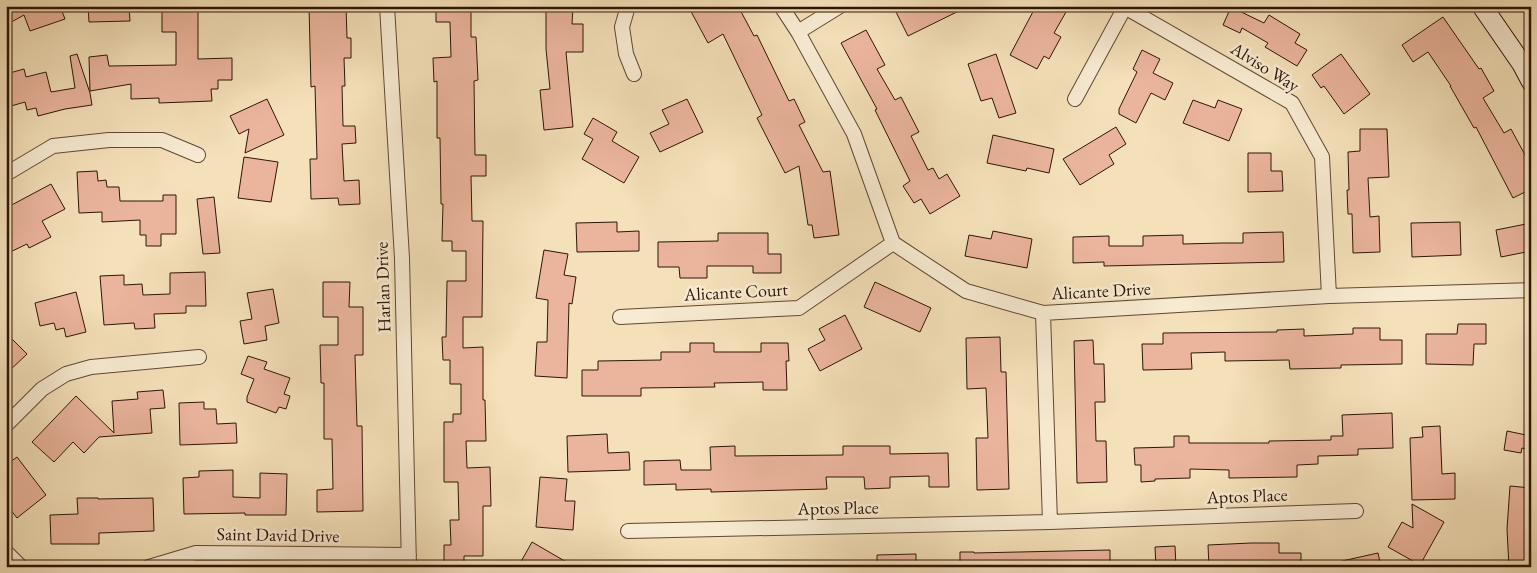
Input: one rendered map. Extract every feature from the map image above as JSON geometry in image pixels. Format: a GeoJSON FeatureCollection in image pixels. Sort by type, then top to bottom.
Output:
{"type":"FeatureCollection","features":[{"type":"Feature","properties":{"kind":"street","name":"Harlan Drive"},"geometry":{"type":"LineString","coordinates":[[387,6],[402,258],[409,561]]}},
{"type":"Feature","properties":{"kind":"street"},"geometry":{"type":"LineString","coordinates":[[628,6],[622,27],[626,54],[634,74]]}},
{"type":"Feature","properties":{"kind":"street"},"geometry":{"type":"LineString","coordinates":[[781,6],[798,32],[854,134],[893,243]]}},
{"type":"Feature","properties":{"kind":"street"},"geometry":{"type":"LineString","coordinates":[[798,32],[840,6]]}},
{"type":"Feature","properties":{"kind":"street"},"geometry":{"type":"LineString","coordinates":[[1482,6],[1522,64],[1531,81]]}},
{"type":"Feature","properties":{"kind":"street"},"geometry":{"type":"LineString","coordinates":[[1075,99],[1124,7]]}},
{"type":"Feature","properties":{"kind":"street","name":"Alviso Way"},"geometry":{"type":"LineString","coordinates":[[1124,7],[1292,103],[1322,157],[1329,296]]}},
{"type":"Feature","properties":{"kind":"street"},"geometry":{"type":"LineString","coordinates":[[6,174],[53,146],[109,140],[162,140],[198,155]]}},
{"type":"Feature","properties":{"kind":"street","name":"Alicante Drive"},"geometry":{"type":"LineString","coordinates":[[893,243],[966,291],[1043,313],[1329,296],[1531,290]]}},
{"type":"Feature","properties":{"kind":"street","name":"Alicante Court"},"geometry":{"type":"LineString","coordinates":[[620,317],[799,308],[893,243]]}},
{"type":"Feature","properties":{"kind":"street"},"geometry":{"type":"LineString","coordinates":[[1043,313],[1050,522]]}},
{"type":"Feature","properties":{"kind":"street"},"geometry":{"type":"LineString","coordinates":[[6,425],[42,389],[66,374],[91,366],[199,357]]}},
{"type":"Feature","properties":{"kind":"street","name":"Aptos Place"},"geometry":{"type":"LineString","coordinates":[[628,531],[1050,522],[1356,511]]}},
{"type":"Feature","properties":{"kind":"street"},"geometry":{"type":"LineString","coordinates":[[6,552],[21,567]]}},
{"type":"Feature","properties":{"kind":"street","name":"Saint David Drive"},"geometry":{"type":"LineString","coordinates":[[149,567],[196,553],[409,561]]}},
{"type":"Feature","properties":{"kind":"building"},"geometry":{"type":"Polygon","coordinates":[[[6,6],[60,6],[65,19],[30,31],[24,15],[6,25],[6,6]]]}},
{"type":"Feature","properties":{"kind":"building"},"geometry":{"type":"Polygon","coordinates":[[[88,6],[129,6],[130,21],[89,22],[88,6]]]}},
{"type":"Feature","properties":{"kind":"building"},"geometry":{"type":"Polygon","coordinates":[[[162,6],[198,6],[198,59],[232,58],[232,80],[218,80],[218,89],[211,89],[212,101],[159,103],[159,98],[131,99],[131,84],[90,91],[89,57],[107,55],[109,66],[176,65],[176,32],[162,32],[162,6]]]}},
{"type":"Feature","properties":{"kind":"building"},"geometry":{"type":"Polygon","coordinates":[[[309,6],[346,6],[347,38],[351,38],[351,58],[344,58],[345,86],[342,86],[343,126],[355,126],[356,143],[342,144],[344,181],[359,180],[360,204],[339,205],[338,198],[311,199],[310,159],[317,159],[315,86],[311,87],[309,6]]]}},
{"type":"Feature","properties":{"kind":"building"},"geometry":{"type":"Polygon","coordinates":[[[436,6],[471,6],[471,37],[476,37],[478,80],[474,81],[475,155],[486,155],[486,176],[471,176],[472,221],[483,221],[482,317],[463,317],[463,348],[483,347],[483,400],[485,400],[486,441],[466,441],[467,468],[490,467],[491,506],[483,506],[483,556],[464,556],[464,567],[444,567],[444,545],[451,545],[450,520],[459,520],[458,482],[444,482],[444,422],[453,422],[453,414],[461,414],[461,384],[450,384],[450,360],[443,360],[442,337],[446,337],[447,281],[466,281],[466,251],[452,251],[452,241],[442,241],[443,204],[441,204],[440,138],[437,138],[437,81],[434,82],[433,58],[451,57],[450,22],[436,22],[436,6]]]}},
{"type":"Feature","properties":{"kind":"building"},"geometry":{"type":"Polygon","coordinates":[[[546,6],[573,6],[572,24],[583,24],[583,52],[566,52],[573,127],[544,130],[540,90],[550,89],[546,49],[546,6]]]}},
{"type":"Feature","properties":{"kind":"building"},"geometry":{"type":"Polygon","coordinates":[[[688,6],[738,6],[754,36],[757,35],[789,101],[794,99],[805,122],[799,125],[823,172],[830,171],[839,235],[814,238],[812,225],[808,225],[799,166],[785,173],[757,118],[762,115],[723,34],[708,43],[688,6]]]}},
{"type":"Feature","properties":{"kind":"building"},"geometry":{"type":"Polygon","coordinates":[[[893,6],[969,6],[908,36],[893,6]]]}},
{"type":"Feature","properties":{"kind":"building"},"geometry":{"type":"Polygon","coordinates":[[[1036,6],[1055,6],[1066,12],[1054,33],[1061,37],[1049,59],[1044,56],[1037,69],[1010,55],[1036,6]]]}},
{"type":"Feature","properties":{"kind":"building"},"geometry":{"type":"Polygon","coordinates":[[[1231,7],[1264,23],[1269,15],[1300,34],[1295,43],[1307,50],[1297,66],[1265,47],[1268,43],[1242,28],[1240,33],[1223,25],[1231,7]]]}},
{"type":"Feature","properties":{"kind":"building"},"geometry":{"type":"Polygon","coordinates":[[[1443,17],[1479,69],[1481,68],[1494,91],[1483,98],[1504,133],[1511,129],[1531,166],[1531,189],[1513,198],[1476,127],[1474,128],[1451,86],[1428,52],[1413,62],[1402,45],[1443,17]]]}},
{"type":"Feature","properties":{"kind":"building"},"geometry":{"type":"Polygon","coordinates":[[[866,30],[885,65],[877,69],[895,100],[901,97],[919,132],[911,136],[928,170],[933,168],[939,179],[947,174],[960,196],[930,214],[921,199],[914,203],[903,186],[910,181],[875,110],[877,109],[841,43],[866,30]]]}},
{"type":"Feature","properties":{"kind":"building"},"geometry":{"type":"Polygon","coordinates":[[[1142,50],[1160,59],[1153,73],[1173,83],[1165,100],[1151,93],[1136,123],[1119,114],[1119,109],[1137,72],[1133,69],[1142,50]]]}},
{"type":"Feature","properties":{"kind":"building"},"geometry":{"type":"Polygon","coordinates":[[[77,54],[92,105],[38,116],[36,108],[27,110],[25,102],[11,106],[6,88],[6,74],[24,69],[26,77],[46,72],[51,92],[75,88],[70,56],[77,54]]]}},
{"type":"Feature","properties":{"kind":"building"},"geometry":{"type":"Polygon","coordinates":[[[996,54],[1016,113],[999,118],[992,98],[981,101],[968,64],[996,54]]]}},
{"type":"Feature","properties":{"kind":"building"},"geometry":{"type":"Polygon","coordinates":[[[1341,54],[1370,94],[1344,114],[1324,86],[1321,88],[1312,75],[1341,54]]]}},
{"type":"Feature","properties":{"kind":"building"},"geometry":{"type":"Polygon","coordinates":[[[267,99],[284,135],[245,153],[249,129],[239,134],[230,116],[267,99]]]}},
{"type":"Feature","properties":{"kind":"building"},"geometry":{"type":"Polygon","coordinates":[[[687,99],[703,132],[660,152],[650,133],[669,124],[662,110],[687,99]]]}},
{"type":"Feature","properties":{"kind":"building"},"geometry":{"type":"Polygon","coordinates":[[[1193,100],[1215,108],[1218,100],[1242,109],[1229,141],[1183,123],[1193,100]]]}},
{"type":"Feature","properties":{"kind":"building"},"geometry":{"type":"Polygon","coordinates":[[[593,118],[617,132],[612,141],[639,157],[624,183],[582,159],[593,139],[584,134],[593,118]]]}},
{"type":"Feature","properties":{"kind":"building"},"geometry":{"type":"Polygon","coordinates":[[[1116,127],[1126,144],[1109,155],[1114,164],[1080,185],[1063,159],[1116,127]]]}},
{"type":"Feature","properties":{"kind":"building"},"geometry":{"type":"Polygon","coordinates":[[[1360,129],[1387,129],[1389,177],[1368,178],[1370,217],[1379,216],[1380,252],[1353,253],[1352,214],[1348,214],[1348,152],[1360,151],[1360,129]]]}},
{"type":"Feature","properties":{"kind":"building"},"geometry":{"type":"Polygon","coordinates":[[[993,135],[1054,149],[1049,173],[1027,168],[1026,171],[987,163],[993,135]]]}},
{"type":"Feature","properties":{"kind":"building"},"geometry":{"type":"Polygon","coordinates":[[[1248,153],[1271,153],[1271,171],[1282,171],[1283,191],[1248,192],[1248,153]]]}},
{"type":"Feature","properties":{"kind":"building"},"geometry":{"type":"Polygon","coordinates":[[[244,157],[278,162],[271,202],[238,198],[244,157]]]}},
{"type":"Feature","properties":{"kind":"building"},"geometry":{"type":"Polygon","coordinates":[[[97,171],[98,181],[106,180],[107,187],[119,187],[120,201],[163,201],[163,195],[176,195],[176,234],[161,234],[161,246],[146,246],[146,235],[140,235],[140,220],[102,222],[102,212],[79,213],[77,172],[97,171]]]}},
{"type":"Feature","properties":{"kind":"building"},"geometry":{"type":"Polygon","coordinates":[[[51,184],[65,209],[42,221],[51,237],[29,248],[27,244],[6,254],[6,208],[51,184]]]}},
{"type":"Feature","properties":{"kind":"building"},"geometry":{"type":"Polygon","coordinates":[[[214,197],[220,253],[203,254],[197,199],[214,197]]]}},
{"type":"Feature","properties":{"kind":"building"},"geometry":{"type":"Polygon","coordinates":[[[617,222],[617,232],[639,231],[639,251],[577,252],[576,223],[617,222]]]}},
{"type":"Feature","properties":{"kind":"building"},"geometry":{"type":"Polygon","coordinates":[[[1460,222],[1461,255],[1412,257],[1411,223],[1460,222]]]}},
{"type":"Feature","properties":{"kind":"building"},"geometry":{"type":"Polygon","coordinates":[[[1531,223],[1531,251],[1501,257],[1496,230],[1531,223]]]}},
{"type":"Feature","properties":{"kind":"building"},"geometry":{"type":"Polygon","coordinates":[[[993,231],[1032,239],[1027,268],[965,256],[969,235],[991,239],[993,231]]]}},
{"type":"Feature","properties":{"kind":"building"},"geometry":{"type":"Polygon","coordinates":[[[1283,232],[1284,262],[1104,266],[1104,262],[1073,263],[1073,237],[1109,236],[1109,246],[1143,246],[1143,236],[1183,235],[1183,244],[1243,243],[1243,233],[1283,232]]]}},
{"type":"Feature","properties":{"kind":"building"},"geometry":{"type":"Polygon","coordinates":[[[718,233],[768,233],[768,254],[781,254],[781,273],[753,273],[753,266],[707,266],[707,278],[680,278],[679,267],[658,267],[658,242],[718,241],[718,233]]]}},
{"type":"Feature","properties":{"kind":"building"},"geometry":{"type":"Polygon","coordinates":[[[544,250],[568,254],[564,275],[576,277],[572,304],[569,303],[567,378],[535,376],[537,342],[547,342],[548,300],[536,298],[544,250]]]}},
{"type":"Feature","properties":{"kind":"building"},"geometry":{"type":"Polygon","coordinates":[[[205,272],[206,306],[186,306],[186,313],[154,314],[155,328],[135,329],[134,323],[104,325],[100,276],[124,275],[124,285],[142,284],[143,295],[170,294],[170,273],[205,272]]]}},
{"type":"Feature","properties":{"kind":"building"},"geometry":{"type":"Polygon","coordinates":[[[323,282],[350,282],[349,307],[363,307],[363,355],[355,355],[357,426],[362,426],[363,511],[317,512],[317,490],[333,489],[332,439],[324,439],[324,383],[321,383],[320,345],[338,345],[338,317],[323,317],[323,282]]]}},
{"type":"Feature","properties":{"kind":"building"},"geometry":{"type":"Polygon","coordinates":[[[875,282],[931,308],[920,332],[864,307],[875,282]]]}},
{"type":"Feature","properties":{"kind":"building"},"geometry":{"type":"Polygon","coordinates":[[[273,289],[279,323],[265,326],[267,340],[244,344],[240,321],[252,319],[247,293],[273,289]]]}},
{"type":"Feature","properties":{"kind":"building"},"geometry":{"type":"Polygon","coordinates":[[[76,292],[86,332],[66,337],[64,328],[56,330],[54,323],[40,326],[35,303],[76,292]]]}},
{"type":"Feature","properties":{"kind":"building"},"geometry":{"type":"Polygon","coordinates":[[[845,315],[862,349],[820,371],[808,349],[825,340],[819,329],[845,315]]]}},
{"type":"Feature","properties":{"kind":"building"},"geometry":{"type":"Polygon","coordinates":[[[1458,324],[1486,324],[1486,344],[1474,344],[1473,365],[1426,364],[1426,334],[1457,334],[1458,324]]]}},
{"type":"Feature","properties":{"kind":"building"},"geometry":{"type":"Polygon","coordinates":[[[1353,328],[1380,328],[1380,340],[1402,340],[1402,364],[1341,365],[1341,368],[1290,369],[1289,360],[1225,361],[1225,352],[1191,353],[1192,369],[1143,370],[1142,344],[1163,344],[1163,333],[1277,332],[1277,330],[1304,329],[1304,336],[1353,334],[1353,328]]]}},
{"type":"Feature","properties":{"kind":"building"},"geometry":{"type":"Polygon","coordinates":[[[6,333],[27,354],[6,374],[6,333]]]}},
{"type":"Feature","properties":{"kind":"building"},"geometry":{"type":"Polygon","coordinates":[[[1000,337],[1001,372],[1006,372],[1009,489],[977,490],[976,438],[988,438],[986,388],[967,389],[966,338],[1000,337]]]}},
{"type":"Feature","properties":{"kind":"building"},"geometry":{"type":"Polygon","coordinates":[[[1093,340],[1094,364],[1104,364],[1105,402],[1095,402],[1096,441],[1106,441],[1107,482],[1077,483],[1074,341],[1093,340]]]}},
{"type":"Feature","properties":{"kind":"building"},"geometry":{"type":"Polygon","coordinates":[[[690,343],[714,343],[714,352],[761,352],[761,343],[788,343],[789,361],[786,361],[787,390],[763,390],[763,382],[714,383],[715,387],[641,388],[641,396],[582,396],[582,370],[598,370],[598,361],[661,360],[661,352],[690,352],[690,343]]]}},
{"type":"Feature","properties":{"kind":"building"},"geometry":{"type":"Polygon","coordinates":[[[248,356],[267,362],[264,369],[290,378],[284,394],[290,396],[286,409],[279,407],[276,413],[247,402],[254,379],[241,374],[248,356]]]}},
{"type":"Feature","properties":{"kind":"building"},"geometry":{"type":"Polygon","coordinates":[[[163,390],[165,408],[150,409],[152,433],[99,437],[84,453],[73,442],[54,462],[32,442],[76,396],[114,433],[112,401],[138,399],[137,392],[163,390]]]}},
{"type":"Feature","properties":{"kind":"building"},"geometry":{"type":"Polygon","coordinates":[[[204,402],[204,409],[216,409],[217,424],[236,423],[237,443],[180,445],[179,403],[204,402]]]}},
{"type":"Feature","properties":{"kind":"building"},"geometry":{"type":"Polygon","coordinates":[[[1392,413],[1393,448],[1358,449],[1358,455],[1318,456],[1318,464],[1297,465],[1297,477],[1229,478],[1229,470],[1190,469],[1190,478],[1155,479],[1155,481],[1141,482],[1141,465],[1135,465],[1134,448],[1174,447],[1174,436],[1189,436],[1189,443],[1269,443],[1269,441],[1331,440],[1331,436],[1343,436],[1342,415],[1392,413]]]}},
{"type":"Feature","properties":{"kind":"building"},"geometry":{"type":"Polygon","coordinates":[[[1440,426],[1442,474],[1455,473],[1455,499],[1412,500],[1410,438],[1423,437],[1422,427],[1440,426]]]}},
{"type":"Feature","properties":{"kind":"building"},"geometry":{"type":"Polygon","coordinates":[[[1507,431],[1531,436],[1531,450],[1522,448],[1521,453],[1504,450],[1507,431]]]}},
{"type":"Feature","properties":{"kind":"building"},"geometry":{"type":"Polygon","coordinates":[[[607,434],[608,453],[629,452],[630,470],[568,472],[567,436],[607,434]]]}},
{"type":"Feature","properties":{"kind":"building"},"geometry":{"type":"Polygon","coordinates":[[[735,446],[735,456],[843,455],[843,446],[890,446],[890,454],[948,453],[949,487],[929,487],[929,476],[890,477],[890,488],[865,489],[864,477],[826,477],[827,489],[711,492],[711,489],[676,490],[676,484],[644,485],[644,461],[680,460],[681,470],[711,470],[710,447],[735,446]]]}},
{"type":"Feature","properties":{"kind":"building"},"geometry":{"type":"Polygon","coordinates":[[[17,457],[46,495],[17,518],[6,504],[6,465],[17,457]]]}},
{"type":"Feature","properties":{"kind":"building"},"geometry":{"type":"Polygon","coordinates":[[[233,470],[233,497],[260,498],[260,473],[287,474],[286,515],[245,515],[245,513],[184,514],[183,478],[199,477],[199,471],[233,470]]]}},
{"type":"Feature","properties":{"kind":"building"},"geometry":{"type":"Polygon","coordinates":[[[540,477],[567,479],[565,501],[575,501],[573,530],[536,527],[540,477]]]}},
{"type":"Feature","properties":{"kind":"building"},"geometry":{"type":"Polygon","coordinates":[[[1510,486],[1531,488],[1531,567],[1509,567],[1507,529],[1510,486]]]}},
{"type":"Feature","properties":{"kind":"building"},"geometry":{"type":"Polygon","coordinates":[[[77,498],[153,498],[154,531],[99,533],[99,544],[51,544],[50,515],[78,514],[77,498]]]}},
{"type":"Feature","properties":{"kind":"building"},"geometry":{"type":"Polygon","coordinates":[[[1412,504],[1444,522],[1420,565],[1388,547],[1402,522],[1413,528],[1412,504]]]}},
{"type":"Feature","properties":{"kind":"building"},"geometry":{"type":"Polygon","coordinates":[[[532,542],[575,567],[518,567],[532,542]]]}},
{"type":"Feature","properties":{"kind":"building"},"geometry":{"type":"Polygon","coordinates":[[[1279,543],[1279,553],[1301,553],[1301,567],[1209,567],[1208,545],[1279,543]]]}},
{"type":"Feature","properties":{"kind":"building"},"geometry":{"type":"Polygon","coordinates":[[[1175,546],[1176,567],[1156,567],[1155,547],[1175,546]]]}},
{"type":"Feature","properties":{"kind":"building"},"geometry":{"type":"Polygon","coordinates":[[[1110,550],[1110,567],[960,567],[960,552],[1110,550]]]}},
{"type":"Feature","properties":{"kind":"building"},"geometry":{"type":"Polygon","coordinates":[[[1378,553],[1381,567],[1343,567],[1342,561],[1378,553]]]}},
{"type":"Feature","properties":{"kind":"building"},"geometry":{"type":"Polygon","coordinates":[[[916,554],[916,567],[877,567],[877,555],[916,554]]]}}]}
